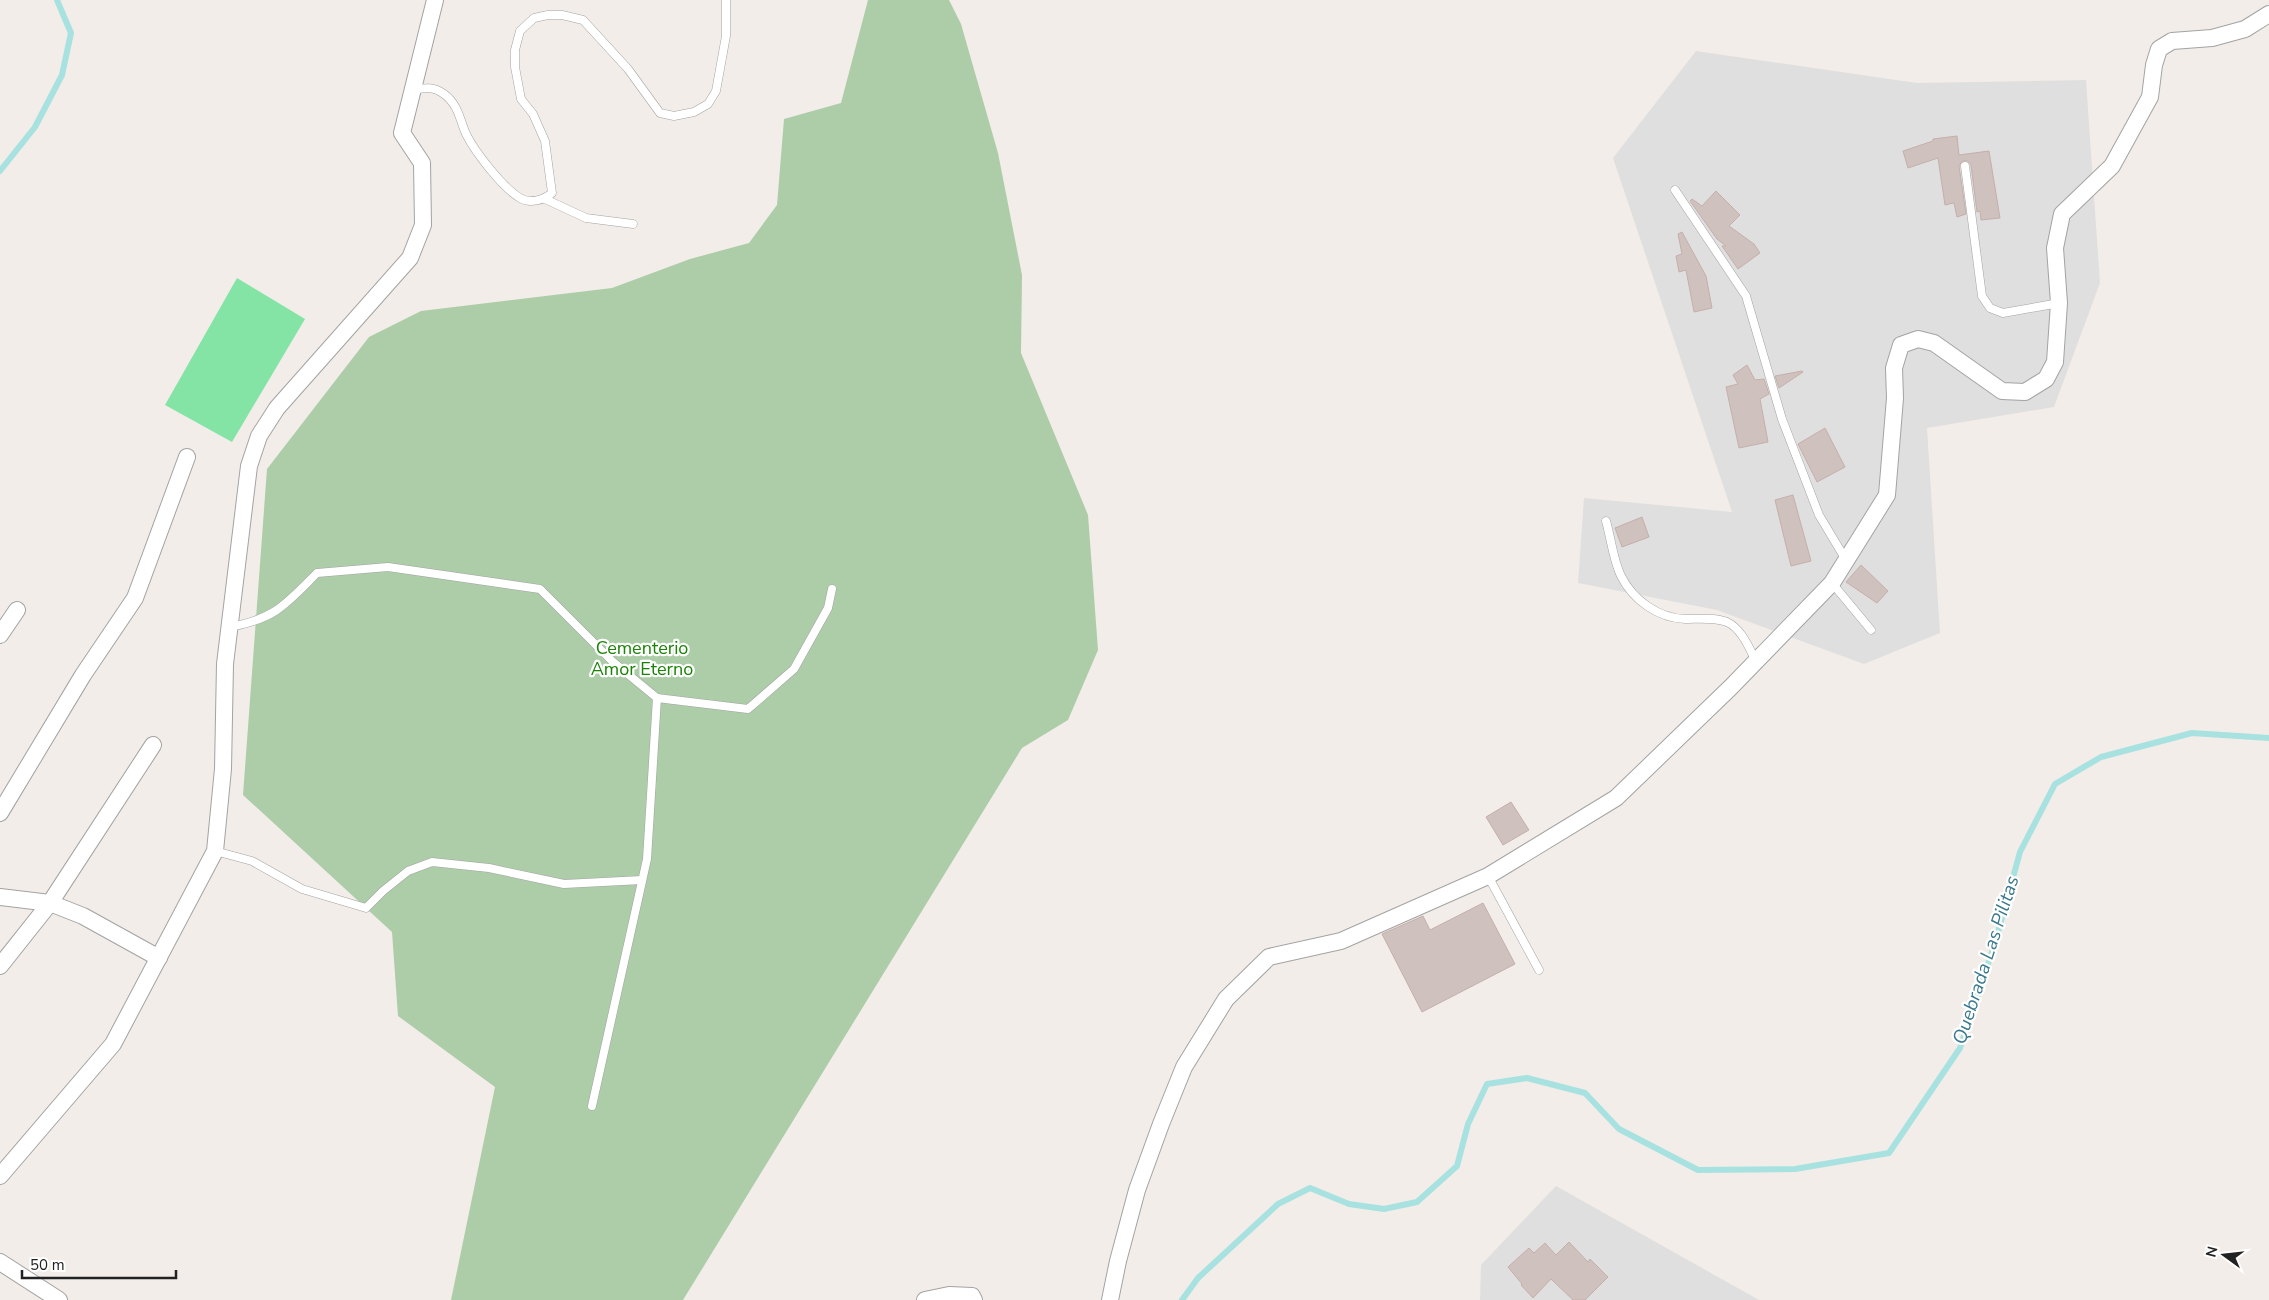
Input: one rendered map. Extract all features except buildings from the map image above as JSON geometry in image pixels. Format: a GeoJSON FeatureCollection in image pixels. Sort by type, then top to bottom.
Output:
{"type":"FeatureCollection","features":[{"type":"Feature","properties":{"kind":"street"},"geometry":{"type":"LineString","coordinates":[[0,1176],[113,1044],[215,851],[223,770],[225,664],[249,466],[259,436],[277,408],[410,258],[423,225],[422,163],[402,133],[435,0]]}},
{"type":"Feature","properties":{"kind":"street"},"geometry":{"type":"LineString","coordinates":[[1110,1300],[1118,1261],[1137,1190],[1161,1124],[1184,1066],[1226,999],[1269,957],[1341,941],[1488,876],[1616,798],[1756,661],[1832,583],[1887,495],[1895,398],[1894,368],[1901,345],[1918,339],[1934,343],[2002,391],[2025,392],[2046,379],[2055,362],[2059,303],[2055,248],[2062,214],[2112,166],[2150,97],[2154,65],[2159,49],[2172,41],[2212,38],[2245,29],[2269,14]]}},
{"type":"Feature","properties":{"kind":"street"},"geometry":{"type":"LineString","coordinates":[[0,813],[83,675],[135,598],[187,457]]}},
{"type":"Feature","properties":{"kind":"street"},"geometry":{"type":"LineString","coordinates":[[0,636],[16,610]]}},
{"type":"Feature","properties":{"kind":"street"},"geometry":{"type":"LineString","coordinates":[[0,966],[50,903],[153,744]]}},
{"type":"Feature","properties":{"kind":"street"},"geometry":{"type":"LineString","coordinates":[[0,897],[50,903],[83,916],[159,958]]}},
{"type":"Feature","properties":{"kind":"street"},"geometry":{"type":"LineString","coordinates":[[0,1262],[59,1300]]}},
{"type":"Feature","properties":{"kind":"street"},"geometry":{"type":"LineString","coordinates":[[925,1300],[949,1295],[972,1296],[974,1300]]}},
{"type":"Feature","properties":{"kind":"lane"},"geometry":{"type":"LineString","coordinates":[[412,90],[432,87],[446,95],[459,112],[467,134],[505,185],[521,199],[533,201],[545,199],[552,193],[545,141],[533,114],[521,99],[515,67],[515,50],[520,31],[534,18],[548,15],[562,15],[583,20],[628,69],[660,113],[674,116],[694,112],[708,104],[716,91],[726,36],[726,0]]}},
{"type":"Feature","properties":{"kind":"lane"},"geometry":{"type":"LineString","coordinates":[[1965,166],[1982,296],[1990,308],[2003,314],[2059,303]]}},
{"type":"Feature","properties":{"kind":"lane"},"geometry":{"type":"LineString","coordinates":[[1675,190],[1746,296],[1782,418],[1820,515],[1846,560]]}},
{"type":"Feature","properties":{"kind":"lane"},"geometry":{"type":"LineString","coordinates":[[545,199],[586,218],[633,224]]}},
{"type":"Feature","properties":{"kind":"lane"},"geometry":{"type":"LineString","coordinates":[[1606,521],[1621,576],[1636,598],[1658,613],[1683,619],[1704,618],[1727,622],[1741,633],[1756,661]]}},
{"type":"Feature","properties":{"kind":"lane"},"geometry":{"type":"LineString","coordinates":[[229,627],[253,622],[282,608],[317,573],[388,567],[540,590],[612,661],[656,698],[748,709],[794,669],[828,608],[832,589]]}},
{"type":"Feature","properties":{"kind":"lane"},"geometry":{"type":"LineString","coordinates":[[1832,583],[1871,630]]}},
{"type":"Feature","properties":{"kind":"lane"},"geometry":{"type":"LineString","coordinates":[[592,1106],[646,858],[656,698]]}},
{"type":"Feature","properties":{"kind":"lane"},"geometry":{"type":"LineString","coordinates":[[215,851],[252,861],[302,889],[366,908],[383,891],[408,871],[432,862],[489,868],[564,884],[642,880]]}},
{"type":"Feature","properties":{"kind":"lane"},"geometry":{"type":"LineString","coordinates":[[1488,876],[1539,970]]}},
{"type":"Feature","properties":{"kind":"shaded area"},"geometry":{"type":"Polygon","coordinates":[[[1696,51],[1917,83],[2086,80],[2100,283],[2054,407],[1927,428],[1940,633],[1864,664],[1717,610],[1578,583],[1584,498],[1732,512],[1613,158],[1696,51]]]}},
{"type":"Feature","properties":{"kind":"shaded area"},"geometry":{"type":"Polygon","coordinates":[[[1556,1186],[1759,1300],[1480,1300],[1481,1265],[1556,1186]]]}},
{"type":"Feature","properties":{"kind":"green space","name":"Cementerio Amor Eterno"},"geometry":{"type":"Polygon","coordinates":[[[868,0],[949,0],[961,24],[998,153],[1022,275],[1021,353],[1088,515],[1098,650],[1068,720],[1022,748],[683,1300],[451,1300],[495,1087],[398,1016],[392,932],[243,795],[267,469],[369,337],[421,311],[612,288],[690,259],[749,243],[777,205],[784,119],[841,103],[868,0]]]}},
{"type":"Feature","properties":{"kind":"green space"},"geometry":{"type":"Polygon","coordinates":[[[237,278],[305,319],[232,442],[165,405],[237,278]]]}},
{"type":"Feature","properties":{"kind":"waterway"},"geometry":{"type":"LineString","coordinates":[[0,171],[35,127],[62,75],[71,33],[57,0]]}},
{"type":"Feature","properties":{"kind":"waterway","name":"Quebrada Las Pilitas"},"geometry":{"type":"LineString","coordinates":[[1182,1300],[1198,1278],[1278,1204],[1310,1188],[1349,1204],[1384,1209],[1417,1202],[1457,1166],[1468,1124],[1487,1084],[1527,1078],[1585,1093],[1619,1129],[1698,1170],[1795,1169],[1889,1153],[1960,1048],[1995,943],[2020,852],[2055,784],[2101,757],[2192,733],[2269,738]]}}]}
